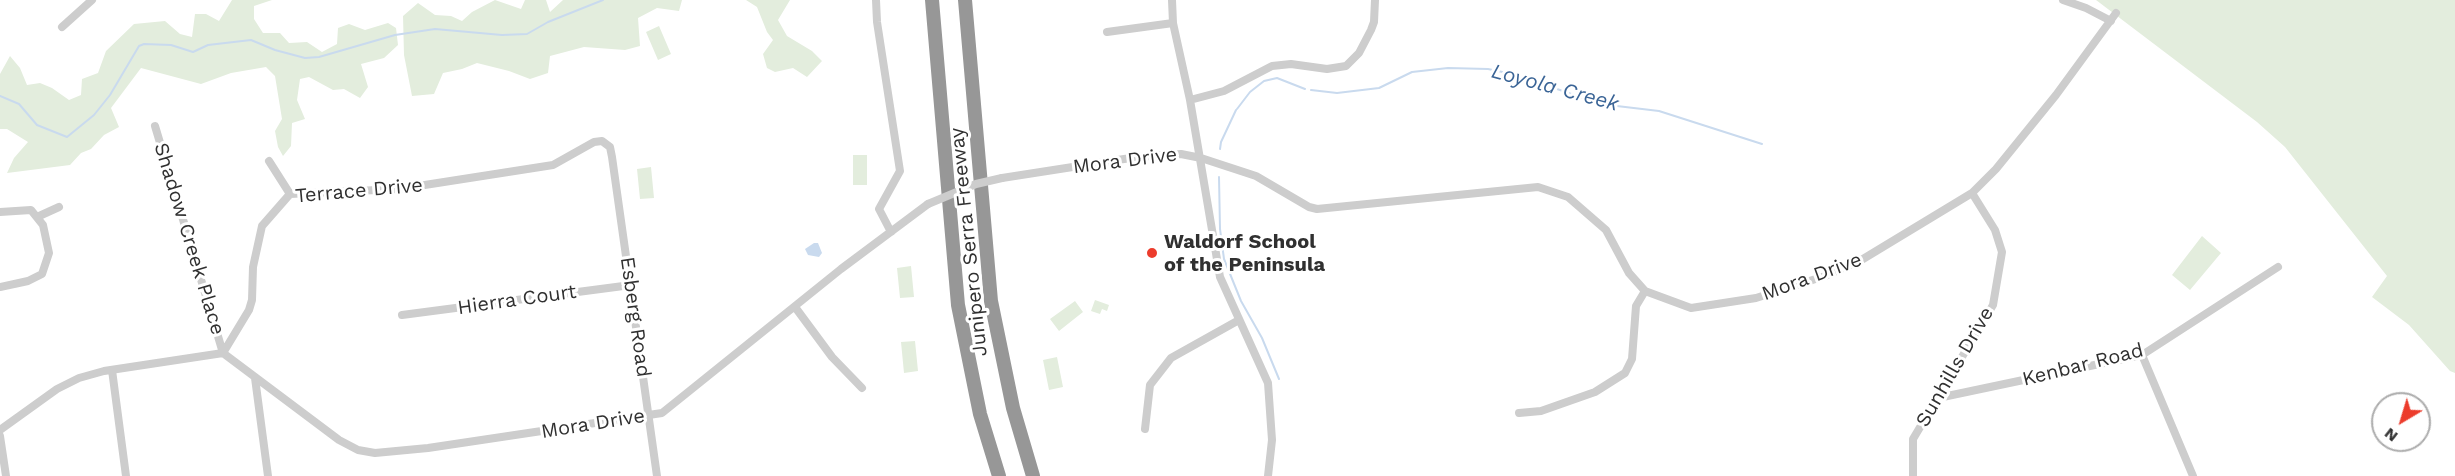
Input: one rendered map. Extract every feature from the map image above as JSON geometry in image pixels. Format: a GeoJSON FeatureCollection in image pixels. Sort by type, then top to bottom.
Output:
{"type":"FeatureCollection","features":[{"type":"Feature","properties":{"kind":"highway","name":"Junipero Serra Freeway"},"geometry":{"type":"LineString","coordinates":[[932,0],[958,305],[980,414],[999,476]]}},
{"type":"Feature","properties":{"kind":"highway","name":"Junipero Serra Freeway"},"geometry":{"type":"LineString","coordinates":[[965,0],[992,301],[1013,408],[1033,476]]}},
{"type":"Feature","properties":{"kind":"street"},"geometry":{"type":"LineString","coordinates":[[62,27],[92,0]]}},
{"type":"Feature","properties":{"kind":"street"},"geometry":{"type":"LineString","coordinates":[[876,0],[878,29],[900,171],[879,209],[891,232]]}},
{"type":"Feature","properties":{"kind":"street"},"geometry":{"type":"LineString","coordinates":[[1172,0],[1173,22],[1191,100],[1220,277],[1268,383],[1272,440],[1268,476]]}},
{"type":"Feature","properties":{"kind":"street"},"geometry":{"type":"LineString","coordinates":[[1191,100],[1224,91],[1272,66],[1291,64],[1328,69],[1346,66],[1359,53],[1371,30],[1375,0]]}},
{"type":"Feature","properties":{"kind":"street"},"geometry":{"type":"LineString","coordinates":[[2063,0],[2086,8],[2111,21]]}},
{"type":"Feature","properties":{"kind":"street","name":"Mora Drive"},"geometry":{"type":"LineString","coordinates":[[223,353],[339,440],[358,450],[375,453],[428,448],[662,413],[928,204],[976,184],[1002,178],[1137,157],[1181,154],[1256,176],[1317,210],[1538,187],[1568,197],[1606,230],[1629,273],[1646,291],[1691,308],[1756,298],[1825,276],[1863,259],[1972,193],[1996,170],[2056,95],[2116,14]]}},
{"type":"Feature","properties":{"kind":"street"},"geometry":{"type":"LineString","coordinates":[[1107,32],[1173,22]]}},
{"type":"Feature","properties":{"kind":"street","name":"Shadow Creek Place"},"geometry":{"type":"LineString","coordinates":[[154,126],[223,353]]}},
{"type":"Feature","properties":{"kind":"street","name":"Terrace Drive"},"geometry":{"type":"LineString","coordinates":[[223,353],[249,310],[252,300],[252,267],[262,226],[290,194],[399,189],[553,165],[597,140],[610,147],[612,157]]}},
{"type":"Feature","properties":{"kind":"street","name":"Esberg Road"},"geometry":{"type":"LineString","coordinates":[[612,157],[657,476]]}},
{"type":"Feature","properties":{"kind":"street"},"geometry":{"type":"LineString","coordinates":[[269,160],[290,194]]}},
{"type":"Feature","properties":{"kind":"street","name":"Sunhills Drive"},"geometry":{"type":"LineString","coordinates":[[1913,476],[1913,439],[1993,305],[2002,252],[1995,230],[1972,193]]}},
{"type":"Feature","properties":{"kind":"street"},"geometry":{"type":"LineString","coordinates":[[37,218],[60,207]]}},
{"type":"Feature","properties":{"kind":"street"},"geometry":{"type":"LineString","coordinates":[[0,212],[31,210],[43,225],[49,253],[42,274],[28,281],[0,287]]}},
{"type":"Feature","properties":{"kind":"street","name":"Kenbar Road"},"geometry":{"type":"LineString","coordinates":[[1938,398],[2142,355],[2278,267]]}},
{"type":"Feature","properties":{"kind":"street","name":"Hierra Court"},"geometry":{"type":"LineString","coordinates":[[402,315],[631,285]]}},
{"type":"Feature","properties":{"kind":"street"},"geometry":{"type":"LineString","coordinates":[[1519,413],[1541,411],[1595,392],[1625,374],[1632,359],[1636,306],[1646,291]]}},
{"type":"Feature","properties":{"kind":"street"},"geometry":{"type":"LineString","coordinates":[[795,307],[832,357],[862,388]]}},
{"type":"Feature","properties":{"kind":"street"},"geometry":{"type":"LineString","coordinates":[[1145,429],[1150,385],[1171,358],[1239,320]]}},
{"type":"Feature","properties":{"kind":"street"},"geometry":{"type":"LineString","coordinates":[[0,430],[68,382],[112,370],[223,353]]}},
{"type":"Feature","properties":{"kind":"street"},"geometry":{"type":"LineString","coordinates":[[2142,355],[2193,476]]}},
{"type":"Feature","properties":{"kind":"street"},"geometry":{"type":"LineString","coordinates":[[112,370],[126,476]]}},
{"type":"Feature","properties":{"kind":"street"},"geometry":{"type":"LineString","coordinates":[[255,378],[268,476]]}},
{"type":"Feature","properties":{"kind":"street"},"geometry":{"type":"LineString","coordinates":[[0,436],[6,476]]}},
{"type":"Feature","properties":{"kind":"green space"},"geometry":{"type":"Polygon","coordinates":[[[232,0],[272,0],[254,6],[254,19],[263,33],[280,33],[289,43],[307,42],[322,52],[337,44],[338,28],[349,24],[365,30],[388,23],[396,28],[398,45],[384,58],[361,64],[368,87],[360,98],[344,89],[333,90],[309,77],[300,79],[297,100],[305,119],[292,123],[291,146],[283,156],[278,147],[275,131],[282,119],[275,76],[266,67],[231,73],[201,84],[141,68],[111,108],[119,127],[104,135],[91,149],[81,153],[70,165],[7,173],[14,158],[28,142],[7,129],[0,129],[0,74],[10,56],[20,68],[27,85],[40,83],[69,100],[81,95],[82,79],[98,73],[106,51],[134,24],[165,21],[180,34],[192,37],[195,14],[206,14],[219,21],[232,0]]]}},
{"type":"Feature","properties":{"kind":"green space"},"geometry":{"type":"Polygon","coordinates":[[[495,0],[521,9],[525,0],[546,0],[550,12],[563,0],[682,0],[679,11],[657,8],[638,18],[640,46],[625,50],[584,47],[550,56],[548,73],[530,79],[477,63],[443,73],[434,94],[412,96],[404,55],[403,16],[418,3],[435,15],[451,16],[462,21],[472,12],[495,0]]]}},
{"type":"Feature","properties":{"kind":"green space"},"geometry":{"type":"Polygon","coordinates":[[[746,0],[790,0],[778,20],[787,36],[812,51],[822,61],[807,77],[793,68],[775,72],[767,68],[763,54],[773,40],[767,32],[757,7],[746,0]]]}},
{"type":"Feature","properties":{"kind":"green space"},"geometry":{"type":"Polygon","coordinates":[[[2096,0],[2455,0],[2455,373],[2450,371],[2409,325],[2372,297],[2387,276],[2285,147],[2257,122],[2096,0]]]}},
{"type":"Feature","properties":{"kind":"green space"},"geometry":{"type":"Polygon","coordinates":[[[659,26],[671,54],[658,60],[646,32],[659,26]]]}},
{"type":"Feature","properties":{"kind":"green space"},"geometry":{"type":"Polygon","coordinates":[[[853,155],[867,155],[867,185],[853,185],[853,155]]]}},
{"type":"Feature","properties":{"kind":"green space"},"geometry":{"type":"Polygon","coordinates":[[[651,167],[654,198],[640,199],[637,169],[651,167]]]}},
{"type":"Feature","properties":{"kind":"green space"},"geometry":{"type":"Polygon","coordinates":[[[2202,236],[2221,253],[2190,290],[2172,275],[2202,236]]]}},
{"type":"Feature","properties":{"kind":"green space"},"geometry":{"type":"Polygon","coordinates":[[[911,266],[914,297],[900,298],[897,268],[911,266]]]}},
{"type":"Feature","properties":{"kind":"green space"},"geometry":{"type":"Polygon","coordinates":[[[1095,300],[1109,305],[1107,311],[1102,309],[1100,314],[1091,311],[1095,300]]]}},
{"type":"Feature","properties":{"kind":"green space"},"geometry":{"type":"Polygon","coordinates":[[[1075,301],[1083,312],[1059,331],[1050,319],[1075,301]]]}},
{"type":"Feature","properties":{"kind":"green space"},"geometry":{"type":"Polygon","coordinates":[[[915,341],[918,371],[904,373],[901,342],[915,341]]]}},
{"type":"Feature","properties":{"kind":"green space"},"geometry":{"type":"Polygon","coordinates":[[[1057,357],[1063,387],[1049,390],[1043,360],[1057,357]]]}},
{"type":"Feature","properties":{"kind":"water"},"geometry":{"type":"Polygon","coordinates":[[[818,243],[822,253],[819,257],[808,255],[805,249],[818,243]]]}},
{"type":"Feature","properties":{"kind":"waterway"},"geometry":{"type":"LineString","coordinates":[[0,96],[19,104],[37,125],[67,137],[94,115],[110,95],[139,46],[144,44],[171,45],[193,52],[208,45],[251,40],[275,50],[305,58],[319,57],[395,35],[435,29],[502,35],[527,34],[548,22],[603,0]]}},
{"type":"Feature","properties":{"kind":"waterway","name":"Loyola Creek"},"geometry":{"type":"LineString","coordinates":[[1311,90],[1337,93],[1379,88],[1412,72],[1448,68],[1488,69],[1517,75],[1600,104],[1659,111],[1762,144]]}},
{"type":"Feature","properties":{"kind":"waterway","name":"Loyola Creek"},"geometry":{"type":"LineString","coordinates":[[1237,109],[1250,92],[1264,81],[1277,78],[1305,89]]}},
{"type":"Feature","properties":{"kind":"waterway","name":"Loyola Creek"},"geometry":{"type":"LineString","coordinates":[[1220,149],[1236,110]]}},
{"type":"Feature","properties":{"kind":"waterway","name":"Loyola Creek"},"geometry":{"type":"LineString","coordinates":[[1219,177],[1220,229],[1224,259],[1241,301],[1262,338],[1279,379]]}},
{"type":"Feature","properties":{"kind":"place","name":"Waldorf School of the Peninsula"},"geometry":{"type":"Point","coordinates":[1152,253]}}]}
